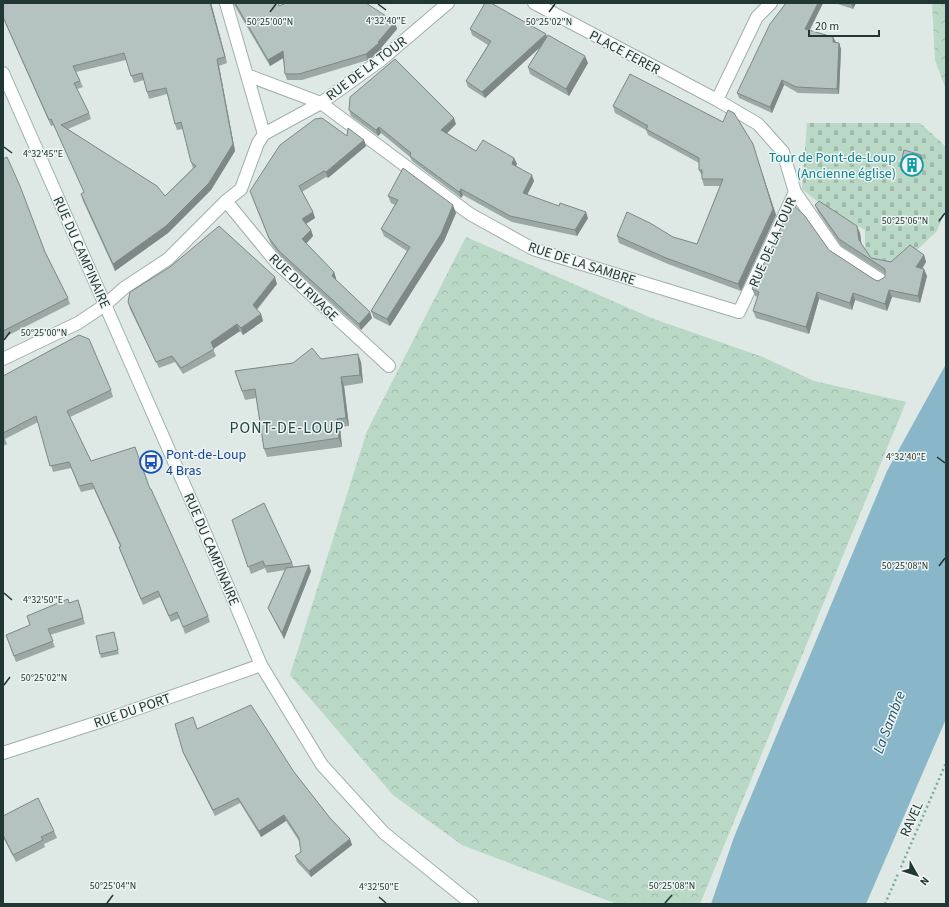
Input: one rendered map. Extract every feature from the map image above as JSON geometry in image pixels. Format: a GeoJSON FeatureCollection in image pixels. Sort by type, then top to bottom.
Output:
{"type":"FeatureCollection","features":[{"type":"Feature","properties":{"kind":"street"},"geometry":{"type":"LineString","coordinates":[[3,359],[78,323],[105,305],[124,288],[168,259],[226,201],[241,189],[258,143],[264,134],[226,3]]}},
{"type":"Feature","properties":{"kind":"street","name":"RUE DE LA TOUR"},"geometry":{"type":"LineString","coordinates":[[264,134],[320,103],[381,60],[448,3]]}},
{"type":"Feature","properties":{"kind":"street","name":"PLACE FERER"},"geometry":{"type":"LineString","coordinates":[[534,3],[717,100]]}},
{"type":"Feature","properties":{"kind":"street"},"geometry":{"type":"LineString","coordinates":[[717,100],[757,17],[771,3]]}},
{"type":"Feature","properties":{"kind":"street","name":"RUE DU CAMPINAIRE"},"geometry":{"type":"LineString","coordinates":[[3,73],[261,665],[322,765],[384,833],[472,904]]}},
{"type":"Feature","properties":{"kind":"street","name":"RUE DE LA SAMBRE"},"geometry":{"type":"LineString","coordinates":[[247,74],[320,103],[470,214],[533,249],[739,312]]}},
{"type":"Feature","properties":{"kind":"street","name":"RUE DE LA TOUR"},"geometry":{"type":"LineString","coordinates":[[717,100],[758,124],[783,152],[795,192],[739,312]]}},
{"type":"Feature","properties":{"kind":"street"},"geometry":{"type":"LineString","coordinates":[[795,192],[836,251],[881,280]]}},
{"type":"Feature","properties":{"kind":"street","name":"RUE DU RIVAGE"},"geometry":{"type":"LineString","coordinates":[[226,201],[276,262],[389,366]]}},
{"type":"Feature","properties":{"kind":"street","name":"RUE DU PORT"},"geometry":{"type":"LineString","coordinates":[[3,753],[108,719],[261,665]]}},
{"type":"Feature","properties":{"kind":"path","name":"RAVEL"},"geometry":{"type":"LineString","coordinates":[[885,904],[946,764]]}},
{"type":"Feature","properties":{"kind":"green space"},"geometry":{"type":"Polygon","coordinates":[[[932,3],[946,3],[946,90],[935,60],[932,3]]]}},
{"type":"Feature","properties":{"kind":"green space"},"geometry":{"type":"Polygon","coordinates":[[[807,123],[920,123],[946,147],[946,208],[937,231],[902,264],[881,265],[865,253],[865,230],[822,205],[802,189],[807,123]]]}},
{"type":"Feature","properties":{"kind":"green space"},"geometry":{"type":"Polygon","coordinates":[[[466,237],[654,319],[763,357],[814,381],[906,402],[700,904],[617,904],[462,845],[393,795],[290,675],[367,431],[466,237]]]}},
{"type":"Feature","properties":{"kind":"water","name":"La Sambre"},"geometry":{"type":"Polygon","coordinates":[[[946,364],[946,719],[866,904],[711,904],[734,837],[887,471],[946,364]]]}},
{"type":"Feature","properties":{"kind":"building"},"geometry":{"type":"Polygon","coordinates":[[[3,3],[210,3],[225,57],[217,59],[233,144],[209,183],[166,226],[113,264],[81,194],[84,192],[51,119],[49,120],[3,17],[3,3]],[[124,53],[73,66],[80,81],[74,83],[89,113],[61,125],[157,186],[165,196],[196,166],[191,162],[181,122],[175,124],[166,88],[147,92],[142,73],[131,76],[124,53]]]}},
{"type":"Feature","properties":{"kind":"building"},"geometry":{"type":"Polygon","coordinates":[[[235,3],[278,3],[279,6],[286,3],[366,3],[395,22],[378,42],[379,43],[366,54],[299,74],[285,74],[283,51],[268,60],[235,3]]]}},
{"type":"Feature","properties":{"kind":"building"},"geometry":{"type":"Polygon","coordinates":[[[485,3],[491,3],[546,34],[482,92],[466,81],[491,41],[470,29],[485,3]]]}},
{"type":"Feature","properties":{"kind":"building"},"geometry":{"type":"Polygon","coordinates":[[[786,3],[818,3],[805,29],[833,37],[833,42],[839,43],[837,89],[796,87],[782,80],[770,107],[737,93],[770,24],[786,3]]]}},
{"type":"Feature","properties":{"kind":"building"},"geometry":{"type":"Polygon","coordinates":[[[548,35],[585,56],[566,89],[528,67],[548,35]]]}},
{"type":"Feature","properties":{"kind":"building"},"geometry":{"type":"Polygon","coordinates":[[[395,59],[454,118],[441,130],[476,151],[483,140],[514,158],[512,164],[532,175],[523,193],[559,206],[560,203],[586,212],[575,230],[510,216],[461,189],[459,192],[410,156],[411,153],[379,127],[376,130],[349,110],[350,97],[395,59]]]}},
{"type":"Feature","properties":{"kind":"building"},"geometry":{"type":"Polygon","coordinates":[[[630,74],[723,122],[728,110],[734,113],[753,144],[773,209],[738,284],[666,258],[617,236],[627,212],[650,223],[673,237],[697,244],[723,179],[702,179],[702,170],[699,170],[699,158],[646,129],[648,126],[613,106],[630,74]]]}},
{"type":"Feature","properties":{"kind":"building"},"geometry":{"type":"Polygon","coordinates":[[[322,118],[347,136],[348,128],[364,140],[326,172],[324,171],[299,186],[313,212],[302,219],[311,230],[302,239],[334,272],[332,276],[370,312],[359,324],[279,251],[269,238],[250,191],[280,145],[315,119],[322,118]]]}},
{"type":"Feature","properties":{"kind":"building","name":"Tour de Pont-de-Loup (Ancienne église)"},"geometry":{"type":"Polygon","coordinates":[[[904,150],[921,155],[917,173],[900,167],[904,150]]]}},
{"type":"Feature","properties":{"kind":"building"},"geometry":{"type":"Polygon","coordinates":[[[7,157],[20,186],[45,252],[68,298],[3,331],[3,159],[7,157]]]}},
{"type":"Feature","properties":{"kind":"building"},"geometry":{"type":"Polygon","coordinates":[[[403,168],[453,205],[441,234],[387,319],[371,311],[410,247],[381,229],[398,200],[388,196],[403,168]]]}},
{"type":"Feature","properties":{"kind":"building"},"geometry":{"type":"Polygon","coordinates":[[[819,201],[857,226],[859,240],[871,258],[891,262],[910,245],[924,255],[916,267],[924,269],[918,296],[889,290],[885,304],[853,293],[850,303],[817,292],[806,327],[753,311],[759,292],[752,289],[792,204],[805,216],[829,250],[875,280],[878,281],[885,277],[885,269],[839,239],[815,205],[819,201]]]}},
{"type":"Feature","properties":{"kind":"building"},"geometry":{"type":"Polygon","coordinates":[[[219,226],[275,277],[253,305],[261,314],[241,328],[237,324],[211,342],[214,349],[181,368],[172,356],[156,362],[128,302],[130,292],[170,267],[219,226]]]}},
{"type":"Feature","properties":{"kind":"building"},"geometry":{"type":"Polygon","coordinates":[[[79,335],[89,339],[111,390],[67,411],[91,461],[135,447],[150,489],[208,616],[183,627],[177,612],[169,616],[158,591],[141,599],[119,547],[121,546],[92,483],[79,486],[69,462],[50,466],[36,416],[3,433],[3,376],[79,335]]]}},
{"type":"Feature","properties":{"kind":"building"},"geometry":{"type":"Polygon","coordinates":[[[312,348],[321,359],[358,354],[360,375],[341,377],[346,418],[337,419],[339,438],[264,449],[255,389],[242,391],[235,371],[293,363],[312,348]]]}},
{"type":"Feature","properties":{"kind":"building"},"geometry":{"type":"Polygon","coordinates":[[[264,503],[292,563],[265,566],[263,561],[248,567],[232,520],[264,503]]]}},
{"type":"Feature","properties":{"kind":"building"},"geometry":{"type":"Polygon","coordinates":[[[309,565],[282,633],[268,608],[286,568],[309,565]]]}},
{"type":"Feature","properties":{"kind":"building"},"geometry":{"type":"Polygon","coordinates":[[[68,599],[69,603],[78,600],[83,618],[48,629],[53,641],[14,656],[6,635],[30,625],[27,616],[68,599]]]}},
{"type":"Feature","properties":{"kind":"building"},"geometry":{"type":"Polygon","coordinates":[[[114,632],[118,650],[100,654],[96,636],[114,632]]]}},
{"type":"Feature","properties":{"kind":"building"},"geometry":{"type":"Polygon","coordinates":[[[251,705],[294,772],[330,818],[350,839],[309,871],[295,856],[301,852],[299,838],[284,815],[259,831],[238,798],[213,810],[183,752],[175,724],[193,717],[197,729],[251,705]]]}},
{"type":"Feature","properties":{"kind":"building"},"geometry":{"type":"Polygon","coordinates":[[[38,798],[54,831],[41,837],[43,840],[13,855],[3,835],[3,816],[38,798]]]}},
{"type":"Feature","properties":{"kind":"place","name":"Tour de Pont-de-Loup (Ancienne église)"},"geometry":{"type":"Point","coordinates":[912,165]}},
{"type":"Feature","properties":{"kind":"place","name":"Pont-de-Loup 4 Bras"},"geometry":{"type":"Point","coordinates":[151,462]}},
{"type":"Feature","properties":{"kind":"district","name":"PONT-DE-LOUP"},"geometry":{"type":"Point","coordinates":[287,427]}}]}
